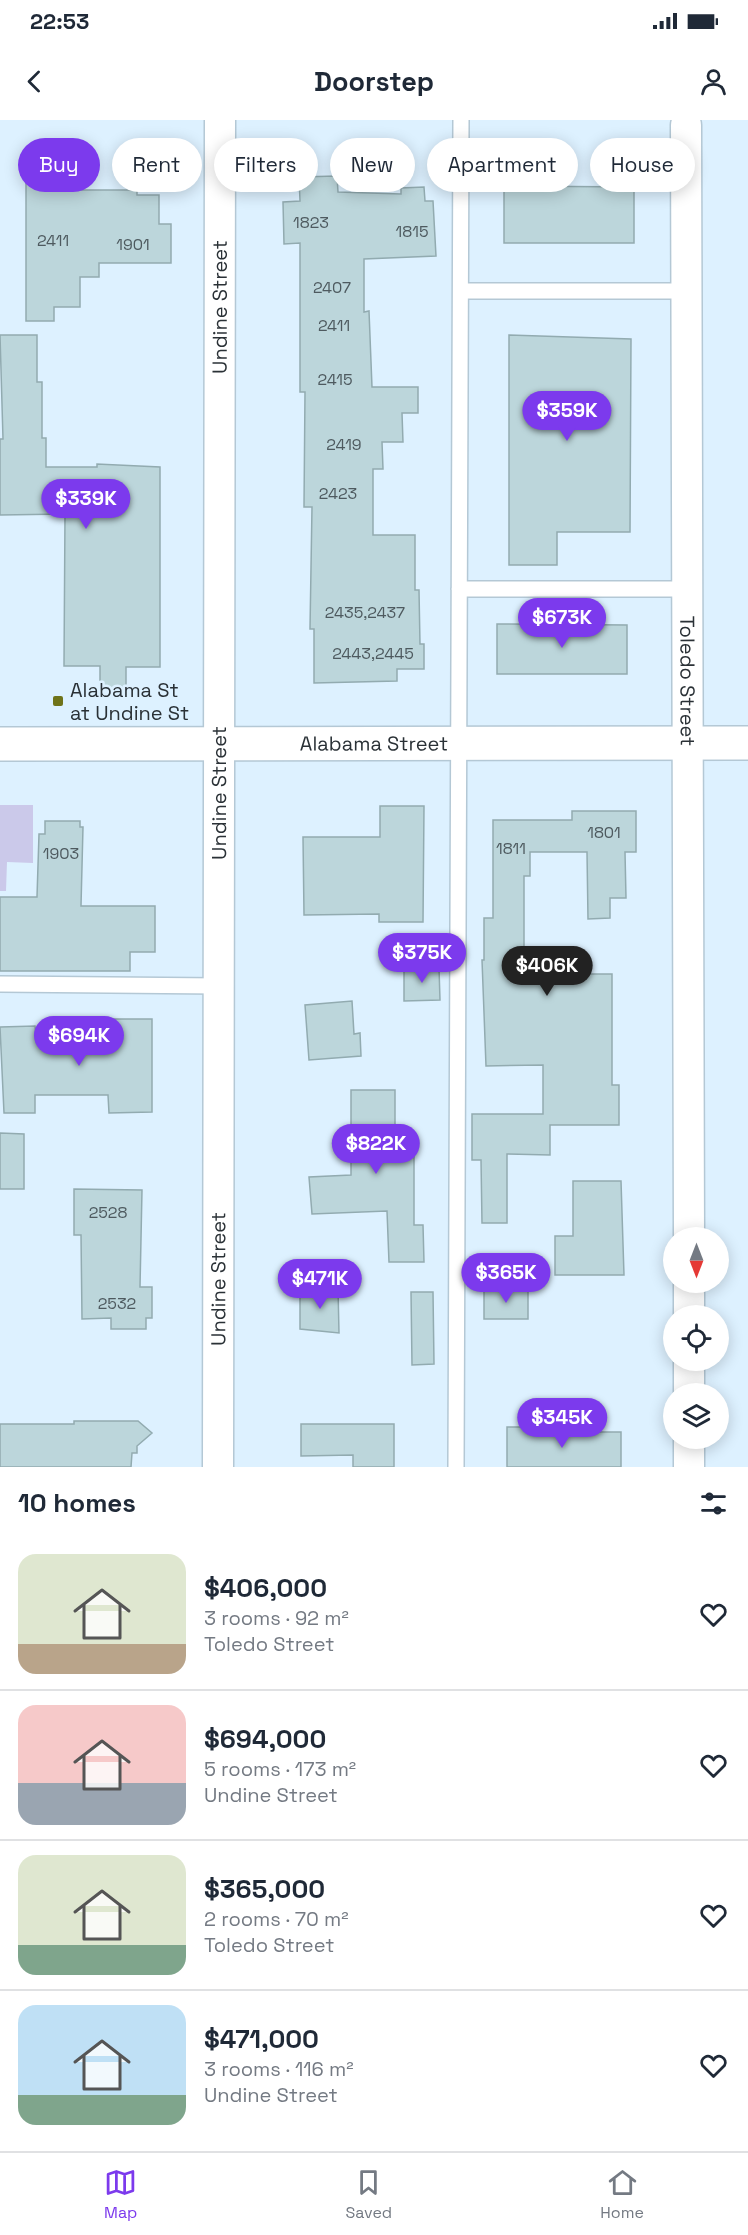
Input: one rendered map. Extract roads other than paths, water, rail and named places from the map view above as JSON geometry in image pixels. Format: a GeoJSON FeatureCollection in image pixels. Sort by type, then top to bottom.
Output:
{"type":"FeatureCollection","features":[{"type":"Feature","properties":{"kind":"main road","name":"Alabama Street"},"geometry":{"type":"LineString","coordinates":[[0,744],[748,743]]}},
{"type":"Feature","properties":{"kind":"street","name":"Undine Street"},"geometry":{"type":"LineString","coordinates":[[218,1467],[220,120]]}},
{"type":"Feature","properties":{"kind":"street","name":"Toledo Street"},"geometry":{"type":"LineString","coordinates":[[686,122],[688,1227]]}},
{"type":"Feature","properties":{"kind":"street"},"geometry":{"type":"LineString","coordinates":[[689,1449],[689,1467]]}},
{"type":"Feature","properties":{"kind":"lane"},"geometry":{"type":"LineString","coordinates":[[456,1467],[461,120]]}},
{"type":"Feature","properties":{"kind":"lane"},"geometry":{"type":"LineString","coordinates":[[460,291],[686,291]]}},
{"type":"Feature","properties":{"kind":"lane"},"geometry":{"type":"LineString","coordinates":[[459,589],[687,589]]}},
{"type":"Feature","properties":{"kind":"lane"},"geometry":{"type":"LineString","coordinates":[[0,984],[219,986]]}},
{"type":"Feature","properties":{"kind":"place","name":"Alabama St at Undine St"},"geometry":{"type":"Point","coordinates":[58,701]}}]}
